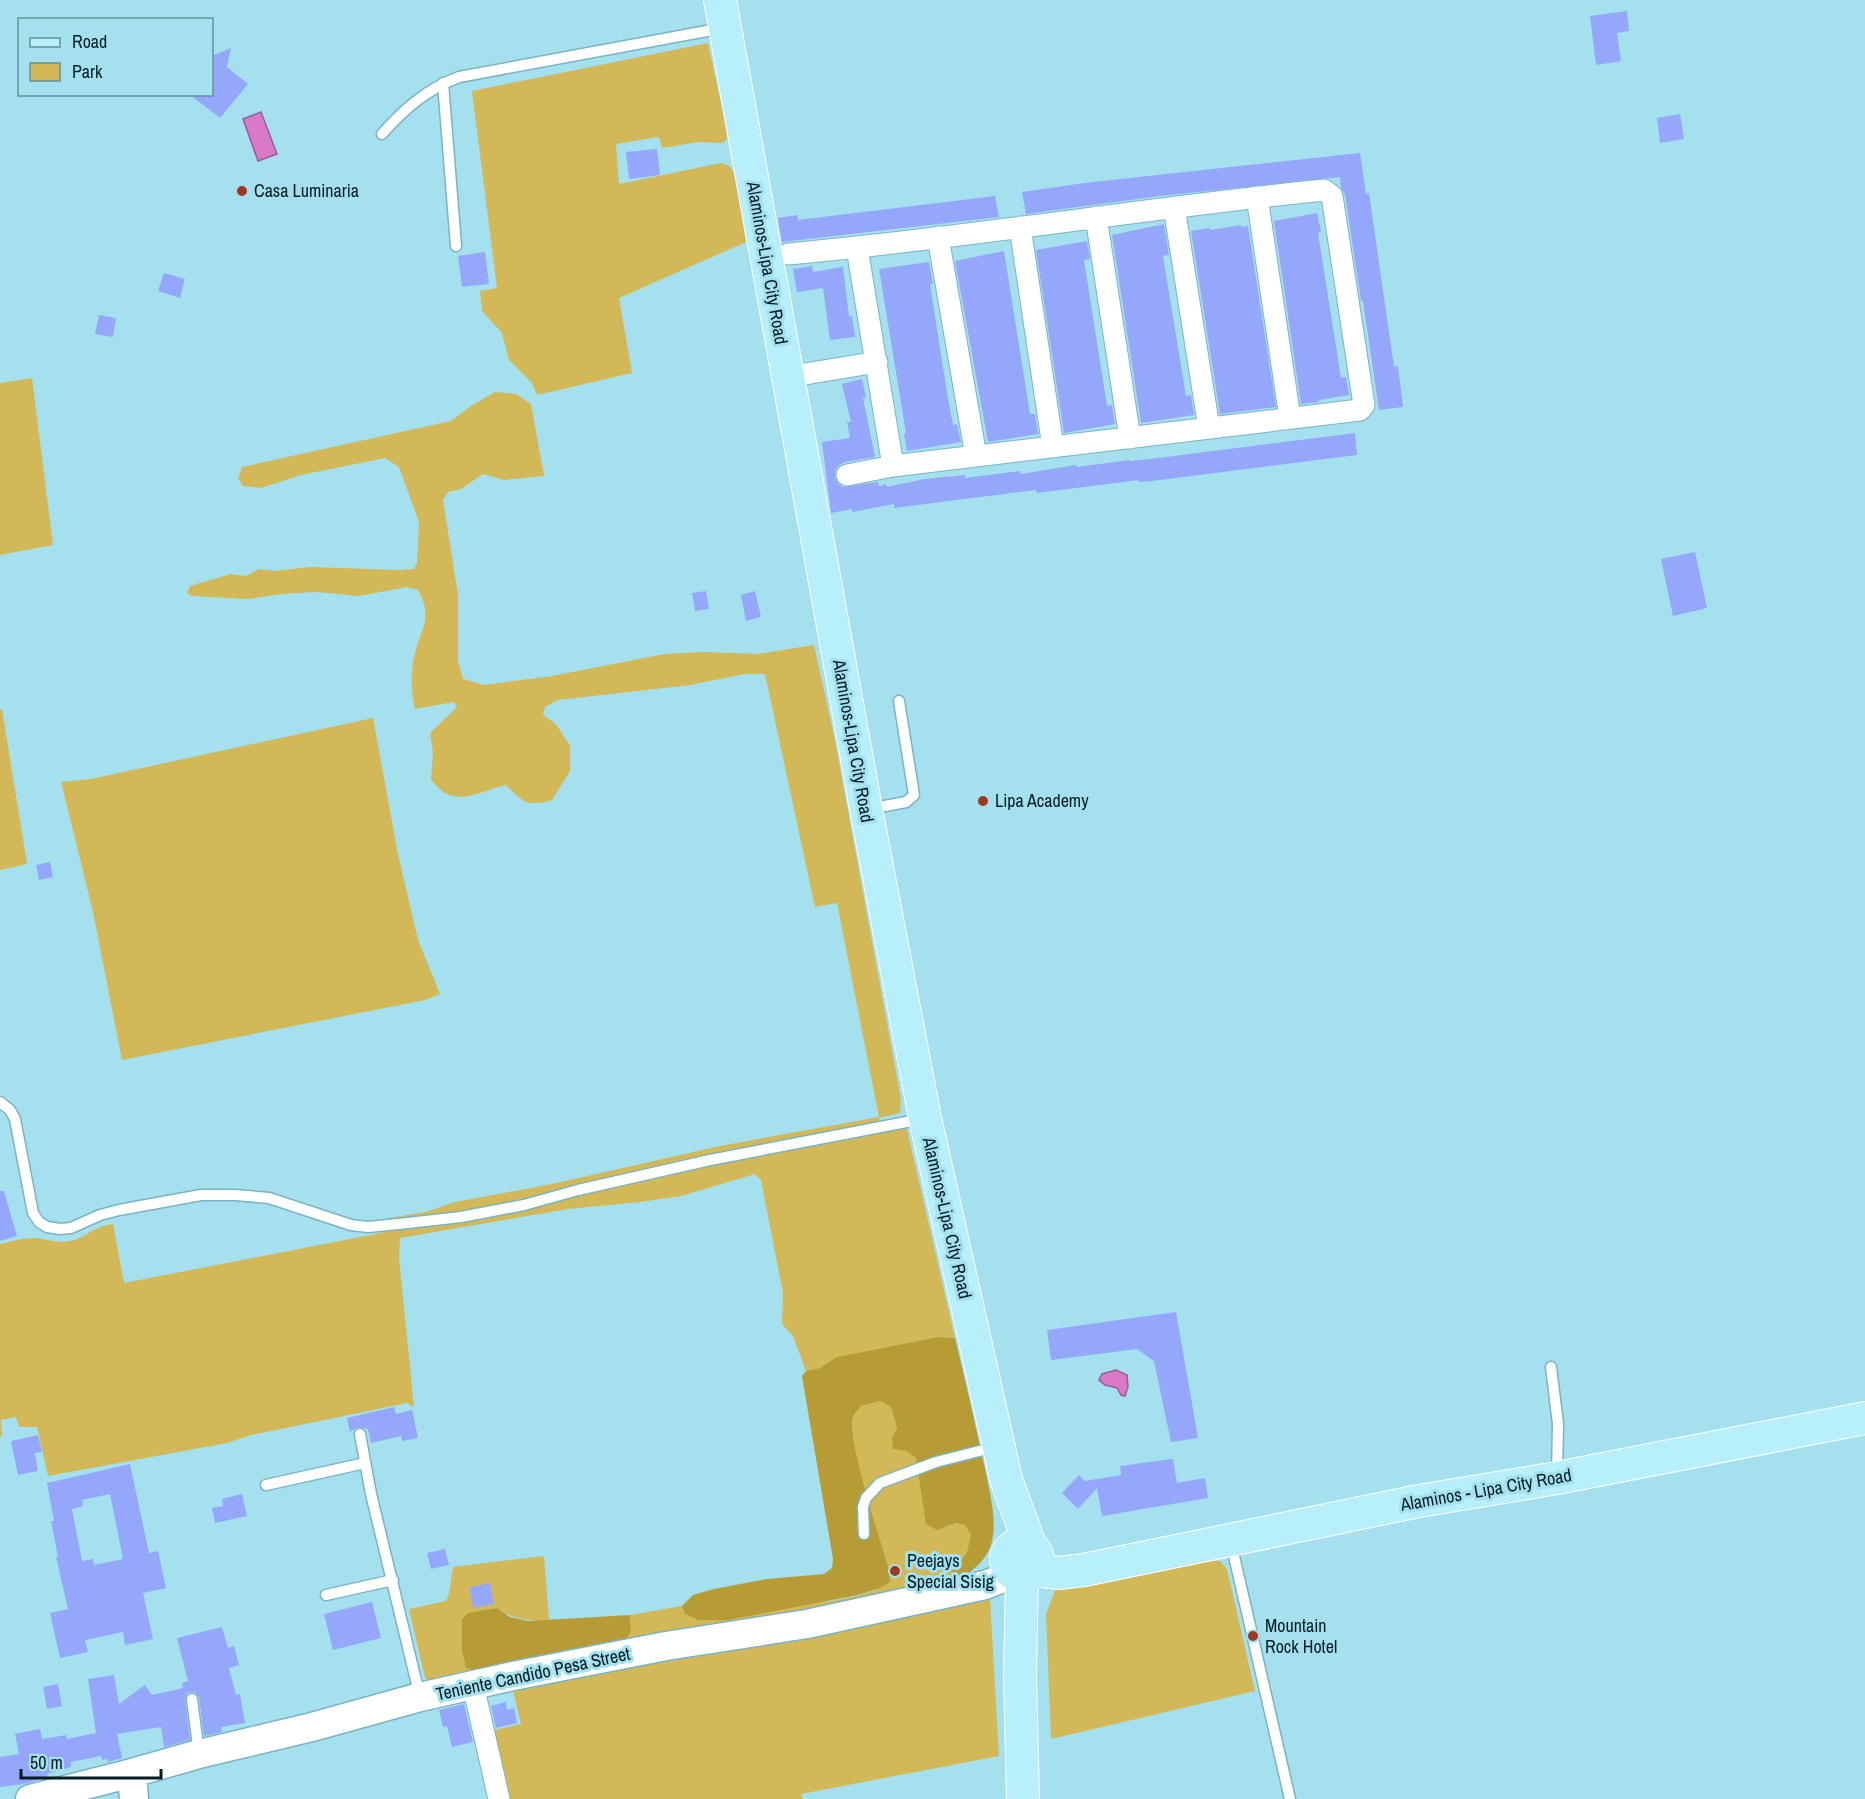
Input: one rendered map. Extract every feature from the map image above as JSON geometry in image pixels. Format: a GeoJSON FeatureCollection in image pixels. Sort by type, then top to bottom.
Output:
{"type":"FeatureCollection","features":[{"type":"Feature","properties":{"kind":"main road","name":"Alaminos-Lipa City Road"},"geometry":{"type":"LineString","coordinates":[[723,14],[866,809],[925,1118],[1006,1479],[1021,1561],[1020,1676],[1023,1799]]}},
{"type":"Feature","properties":{"kind":"main road","name":"Alaminos - Lipa City Road"},"geometry":{"type":"LineString","coordinates":[[1021,1561],[1072,1572],[1419,1501],[1557,1478],[1865,1418]]}},
{"type":"Feature","properties":{"kind":"street"},"geometry":{"type":"LineString","coordinates":[[788,254],[857,248],[1257,197],[1324,190],[1332,196],[1364,405],[1360,410],[893,466],[847,476]]}},
{"type":"Feature","properties":{"kind":"street"},"geometry":{"type":"LineString","coordinates":[[1257,197],[1290,418]]}},
{"type":"Feature","properties":{"kind":"street"},"geometry":{"type":"LineString","coordinates":[[1174,207],[1209,428]]}},
{"type":"Feature","properties":{"kind":"street"},"geometry":{"type":"LineString","coordinates":[[1095,217],[1130,438]]}},
{"type":"Feature","properties":{"kind":"street"},"geometry":{"type":"LineString","coordinates":[[1020,227],[1053,447]]}},
{"type":"Feature","properties":{"kind":"street"},"geometry":{"type":"LineString","coordinates":[[938,237],[976,456]]}},
{"type":"Feature","properties":{"kind":"street"},"geometry":{"type":"LineString","coordinates":[[857,248],[893,466]]}},
{"type":"Feature","properties":{"kind":"street"},"geometry":{"type":"LineString","coordinates":[[787,377],[877,362]]}},
{"type":"Feature","properties":{"kind":"street","name":"Teniente Candido Pesa Street"},"geometry":{"type":"LineString","coordinates":[[30,1799],[133,1786],[200,1754],[472,1685],[666,1646],[807,1624],[964,1589],[987,1570],[1021,1561]]}},
{"type":"Feature","properties":{"kind":"street"},"geometry":{"type":"LineString","coordinates":[[472,1685],[499,1799]]}},
{"type":"Feature","properties":{"kind":"lane"},"geometry":{"type":"LineString","coordinates":[[382,134],[413,102],[443,83],[468,74],[723,14]]}},
{"type":"Feature","properties":{"kind":"lane"},"geometry":{"type":"LineString","coordinates":[[443,83],[456,246]]}},
{"type":"Feature","properties":{"kind":"lane"},"geometry":{"type":"LineString","coordinates":[[866,809],[906,802],[914,795],[898,701]]}},
{"type":"Feature","properties":{"kind":"lane"},"geometry":{"type":"LineString","coordinates":[[0,1101],[10,1110],[15,1119],[33,1213],[39,1222],[48,1227],[60,1229],[71,1228],[100,1215],[120,1210],[201,1195],[269,1198],[359,1226],[461,1217],[524,1205],[578,1190],[710,1160],[925,1118]]}},
{"type":"Feature","properties":{"kind":"lane"},"geometry":{"type":"LineString","coordinates":[[1551,1367],[1558,1424],[1557,1478]]}},
{"type":"Feature","properties":{"kind":"lane"},"geometry":{"type":"LineString","coordinates":[[360,1434],[420,1697]]}},
{"type":"Feature","properties":{"kind":"lane"},"geometry":{"type":"LineString","coordinates":[[864,1534],[863,1507],[866,1498],[880,1483],[936,1462],[998,1446]]}},
{"type":"Feature","properties":{"kind":"lane"},"geometry":{"type":"LineString","coordinates":[[266,1485],[365,1463]]}},
{"type":"Feature","properties":{"kind":"lane"},"geometry":{"type":"LineString","coordinates":[[1230,1540],[1290,1799]]}},
{"type":"Feature","properties":{"kind":"lane"},"geometry":{"type":"LineString","coordinates":[[326,1595],[393,1580]]}},
{"type":"Feature","properties":{"kind":"lane"},"geometry":{"type":"LineString","coordinates":[[192,1700],[200,1754]]}},
{"type":"Feature","properties":{"kind":"green space"},"geometry":{"type":"Polygon","coordinates":[[[708,43],[728,135],[726,140],[722,143],[699,142],[662,148],[659,137],[616,144],[619,184],[721,163],[726,165],[731,168],[736,178],[746,242],[619,298],[632,373],[537,395],[532,383],[509,360],[502,333],[482,311],[480,291],[497,288],[472,91],[708,43]]]}},
{"type":"Feature","properties":{"kind":"green space"},"geometry":{"type":"Polygon","coordinates":[[[32,378],[53,545],[0,555],[0,383],[32,378]]]}},
{"type":"Feature","properties":{"kind":"green space"},"geometry":{"type":"Polygon","coordinates":[[[495,392],[516,394],[531,404],[544,476],[504,480],[483,474],[461,489],[448,492],[443,500],[458,595],[458,661],[463,679],[484,685],[552,676],[664,654],[704,652],[758,654],[814,645],[835,740],[901,1099],[900,1113],[879,1118],[882,1132],[907,1129],[955,1338],[938,1337],[838,1357],[820,1368],[806,1371],[793,1336],[782,1324],[783,1293],[761,1180],[755,1174],[681,1196],[568,1209],[400,1238],[399,1258],[414,1407],[407,1403],[251,1435],[227,1443],[48,1476],[37,1427],[19,1427],[16,1417],[1,1420],[2,1436],[0,1437],[0,1244],[29,1238],[70,1241],[100,1227],[113,1224],[124,1283],[386,1232],[389,1218],[426,1212],[455,1202],[552,1184],[720,1146],[879,1117],[837,903],[815,907],[765,674],[745,674],[690,685],[558,700],[545,707],[543,715],[556,724],[570,746],[570,771],[552,800],[537,803],[526,802],[506,785],[460,797],[443,792],[431,780],[433,753],[430,733],[457,707],[454,702],[415,709],[412,667],[425,622],[425,607],[418,590],[407,587],[359,596],[316,592],[247,599],[192,596],[187,593],[190,586],[231,574],[246,576],[259,569],[274,571],[310,567],[414,569],[417,563],[419,522],[399,467],[385,458],[301,475],[261,488],[243,486],[238,478],[242,467],[451,421],[495,392]]]}},
{"type":"Feature","properties":{"kind":"green space"},"geometry":{"type":"Polygon","coordinates":[[[2,709],[27,864],[0,870],[0,710],[2,709]]]}},
{"type":"Feature","properties":{"kind":"green space"},"geometry":{"type":"Polygon","coordinates":[[[373,718],[398,854],[418,940],[440,994],[425,1000],[122,1060],[93,912],[61,782],[91,779],[373,718]]]}},
{"type":"Feature","properties":{"kind":"green space"},"geometry":{"type":"Polygon","coordinates":[[[881,1401],[891,1407],[897,1428],[892,1437],[916,1458],[919,1474],[946,1527],[955,1523],[965,1525],[972,1535],[967,1552],[954,1566],[956,1580],[773,1617],[625,1640],[631,1632],[630,1615],[682,1606],[685,1614],[834,1600],[864,1594],[890,1582],[889,1570],[859,1467],[852,1428],[853,1417],[861,1406],[881,1401]]]}},
{"type":"Feature","properties":{"kind":"green space"},"geometry":{"type":"Polygon","coordinates":[[[544,1556],[549,1620],[522,1619],[497,1608],[462,1619],[462,1651],[466,1668],[476,1671],[429,1681],[425,1678],[409,1609],[446,1601],[453,1567],[544,1556]]]}},
{"type":"Feature","properties":{"kind":"green space"},"geometry":{"type":"Polygon","coordinates":[[[1206,1561],[1220,1561],[1227,1569],[1255,1691],[1051,1739],[1046,1614],[1055,1590],[1063,1586],[1206,1561]]]}},
{"type":"Feature","properties":{"kind":"green space"},"geometry":{"type":"Polygon","coordinates":[[[990,1599],[999,1756],[801,1794],[803,1799],[507,1799],[490,1731],[521,1724],[512,1686],[990,1599]]]}},
{"type":"Feature","properties":{"kind":"shaded area"},"geometry":{"type":"Polygon","coordinates":[[[261,112],[277,154],[258,161],[243,119],[261,112]]]}},
{"type":"Feature","properties":{"kind":"shaded area"},"geometry":{"type":"Polygon","coordinates":[[[938,1337],[955,1338],[991,1498],[994,1524],[992,1541],[987,1554],[978,1565],[956,1580],[950,1574],[967,1552],[971,1535],[965,1525],[956,1523],[937,1530],[926,1524],[916,1458],[906,1451],[893,1449],[892,1437],[897,1428],[891,1407],[880,1401],[861,1406],[853,1417],[852,1428],[859,1467],[889,1570],[890,1582],[858,1595],[728,1620],[699,1620],[685,1614],[682,1606],[693,1595],[767,1579],[824,1574],[832,1568],[833,1559],[802,1376],[806,1371],[820,1368],[837,1357],[938,1337]]]}},
{"type":"Feature","properties":{"kind":"shaded area"},"geometry":{"type":"Polygon","coordinates":[[[1116,1370],[1127,1375],[1128,1387],[1125,1396],[1121,1395],[1117,1388],[1105,1385],[1099,1380],[1102,1374],[1116,1370]]]}},
{"type":"Feature","properties":{"kind":"shaded area"},"geometry":{"type":"Polygon","coordinates":[[[497,1608],[510,1617],[527,1621],[630,1615],[631,1632],[625,1640],[476,1671],[466,1668],[462,1651],[462,1619],[468,1613],[497,1608]]]}},
{"type":"Feature","properties":{"kind":"building"},"geometry":{"type":"Polygon","coordinates":[[[1627,11],[1629,31],[1617,33],[1621,61],[1596,65],[1590,16],[1627,11]]]}},
{"type":"Feature","properties":{"kind":"building"},"geometry":{"type":"Polygon","coordinates":[[[231,48],[227,67],[248,84],[220,118],[192,96],[213,96],[213,56],[231,48]]]}},
{"type":"Feature","properties":{"kind":"building"},"geometry":{"type":"Polygon","coordinates":[[[1680,114],[1684,139],[1660,143],[1657,118],[1680,114]]]}},
{"type":"Feature","properties":{"kind":"building"},"geometry":{"type":"Polygon","coordinates":[[[657,149],[660,175],[629,179],[626,152],[657,149]]]}},
{"type":"Feature","properties":{"kind":"building"},"geometry":{"type":"Polygon","coordinates":[[[1360,153],[1366,194],[1369,193],[1394,367],[1398,366],[1403,407],[1379,410],[1363,301],[1361,301],[1345,194],[1341,188],[1340,177],[1160,196],[1026,214],[1022,192],[1084,183],[1360,153]]]}},
{"type":"Feature","properties":{"kind":"building"},"geometry":{"type":"Polygon","coordinates":[[[995,196],[999,217],[782,242],[778,218],[797,215],[798,220],[995,196]]]}},
{"type":"Feature","properties":{"kind":"building"},"geometry":{"type":"Polygon","coordinates":[[[1317,213],[1321,232],[1318,233],[1341,378],[1346,377],[1349,395],[1301,404],[1274,221],[1317,213]]]}},
{"type":"Feature","properties":{"kind":"building"},"geometry":{"type":"Polygon","coordinates":[[[1164,224],[1169,255],[1163,256],[1186,396],[1191,395],[1194,415],[1141,423],[1112,235],[1164,224]]]}},
{"type":"Feature","properties":{"kind":"building"},"geometry":{"type":"Polygon","coordinates":[[[1241,225],[1241,227],[1248,226],[1276,407],[1220,414],[1191,231],[1241,225]]]}},
{"type":"Feature","properties":{"kind":"building"},"geometry":{"type":"Polygon","coordinates":[[[1087,241],[1090,259],[1084,260],[1107,406],[1112,405],[1115,424],[1064,433],[1036,250],[1087,241]]]}},
{"type":"Feature","properties":{"kind":"building"},"geometry":{"type":"Polygon","coordinates":[[[1004,251],[1030,414],[1035,414],[1038,434],[988,442],[955,261],[1004,251]]]}},
{"type":"Feature","properties":{"kind":"building"},"geometry":{"type":"Polygon","coordinates":[[[485,252],[489,284],[462,287],[458,256],[485,252]]]}},
{"type":"Feature","properties":{"kind":"building"},"geometry":{"type":"Polygon","coordinates":[[[929,262],[933,284],[930,284],[947,393],[953,425],[957,424],[961,442],[907,451],[879,269],[929,262]]]}},
{"type":"Feature","properties":{"kind":"building"},"geometry":{"type":"Polygon","coordinates":[[[812,266],[813,272],[843,267],[849,317],[852,316],[855,337],[830,340],[823,288],[797,292],[793,269],[812,266]]]}},
{"type":"Feature","properties":{"kind":"building"},"geometry":{"type":"Polygon","coordinates":[[[164,273],[185,279],[180,298],[158,291],[164,273]]]}},
{"type":"Feature","properties":{"kind":"building"},"geometry":{"type":"Polygon","coordinates":[[[99,315],[116,318],[113,337],[95,334],[99,315]]]}},
{"type":"Feature","properties":{"kind":"building"},"geometry":{"type":"Polygon","coordinates":[[[862,379],[866,397],[863,398],[875,457],[845,462],[838,466],[835,478],[843,487],[878,482],[879,486],[886,484],[887,487],[924,479],[965,475],[965,478],[1020,471],[1021,474],[1076,465],[1077,467],[1150,459],[1355,433],[1357,455],[1152,481],[1139,482],[1139,480],[1037,493],[1036,490],[894,508],[894,504],[852,512],[852,509],[831,513],[822,442],[850,438],[847,422],[851,422],[842,384],[862,379]]]}},
{"type":"Feature","properties":{"kind":"building"},"geometry":{"type":"Polygon","coordinates":[[[1695,552],[1707,608],[1673,616],[1661,559],[1695,552]]]}},
{"type":"Feature","properties":{"kind":"building"},"geometry":{"type":"Polygon","coordinates":[[[706,591],[709,609],[695,611],[692,593],[706,591]]]}},
{"type":"Feature","properties":{"kind":"building"},"geometry":{"type":"Polygon","coordinates":[[[755,591],[761,617],[746,621],[741,595],[755,591]]]}},
{"type":"Feature","properties":{"kind":"building"},"geometry":{"type":"Polygon","coordinates":[[[50,862],[53,877],[39,880],[36,865],[50,862]]]}},
{"type":"Feature","properties":{"kind":"building"},"geometry":{"type":"Polygon","coordinates":[[[0,1191],[4,1191],[17,1236],[0,1241],[0,1191]]]}},
{"type":"Feature","properties":{"kind":"building"},"geometry":{"type":"Polygon","coordinates":[[[1176,1312],[1198,1438],[1171,1442],[1154,1361],[1137,1349],[1051,1360],[1047,1330],[1176,1312]]]}},
{"type":"Feature","properties":{"kind":"building"},"geometry":{"type":"Polygon","coordinates":[[[394,1407],[396,1414],[412,1410],[418,1438],[402,1441],[401,1436],[371,1443],[368,1429],[358,1427],[350,1432],[347,1418],[394,1407]]]}},
{"type":"Feature","properties":{"kind":"building"},"geometry":{"type":"Polygon","coordinates":[[[38,1435],[42,1452],[35,1453],[38,1471],[18,1475],[11,1441],[38,1435]]]}},
{"type":"Feature","properties":{"kind":"building"},"geometry":{"type":"Polygon","coordinates":[[[1173,1459],[1177,1483],[1205,1478],[1208,1498],[1102,1516],[1097,1488],[1078,1509],[1062,1493],[1079,1475],[1085,1481],[1121,1475],[1120,1466],[1173,1459]]]}},
{"type":"Feature","properties":{"kind":"building"},"geometry":{"type":"Polygon","coordinates":[[[130,1464],[149,1553],[158,1551],[166,1588],[143,1593],[153,1639],[125,1645],[123,1632],[85,1640],[88,1652],[60,1658],[50,1613],[68,1609],[56,1557],[58,1557],[51,1521],[54,1521],[47,1483],[130,1464]],[[110,1494],[82,1500],[83,1506],[72,1509],[82,1561],[93,1559],[94,1565],[123,1559],[110,1494]]]}},
{"type":"Feature","properties":{"kind":"building"},"geometry":{"type":"Polygon","coordinates":[[[242,1494],[247,1516],[215,1523],[212,1508],[223,1506],[222,1499],[242,1494]]]}},
{"type":"Feature","properties":{"kind":"building"},"geometry":{"type":"Polygon","coordinates":[[[445,1549],[449,1565],[431,1569],[427,1553],[445,1549]]]}},
{"type":"Feature","properties":{"kind":"building"},"geometry":{"type":"Polygon","coordinates":[[[490,1583],[494,1604],[473,1608],[469,1587],[490,1583]]]}},
{"type":"Feature","properties":{"kind":"building"},"geometry":{"type":"Polygon","coordinates":[[[372,1602],[381,1638],[333,1650],[324,1614],[372,1602]]]}},
{"type":"Feature","properties":{"kind":"building"},"geometry":{"type":"Polygon","coordinates":[[[222,1627],[228,1648],[234,1646],[239,1665],[229,1668],[236,1695],[240,1694],[245,1723],[221,1727],[222,1732],[204,1736],[199,1697],[195,1692],[190,1692],[187,1693],[185,1699],[190,1740],[164,1747],[161,1727],[117,1734],[122,1758],[108,1762],[108,1759],[102,1760],[101,1756],[71,1762],[71,1767],[47,1774],[48,1777],[24,1784],[0,1787],[0,1757],[19,1754],[15,1734],[40,1729],[42,1739],[66,1735],[67,1739],[96,1733],[88,1679],[114,1675],[119,1704],[145,1685],[152,1695],[183,1688],[182,1683],[188,1681],[177,1638],[222,1627]]]}},
{"type":"Feature","properties":{"kind":"building"},"geometry":{"type":"Polygon","coordinates":[[[58,1684],[62,1706],[47,1709],[43,1687],[58,1684]]]}},
{"type":"Feature","properties":{"kind":"building"},"geometry":{"type":"Polygon","coordinates":[[[506,1702],[507,1710],[514,1708],[517,1723],[496,1728],[491,1706],[506,1702]]]}},
{"type":"Feature","properties":{"kind":"building"},"geometry":{"type":"Polygon","coordinates":[[[464,1704],[473,1742],[452,1747],[447,1726],[443,1727],[439,1710],[464,1704]]]}},
{"type":"Feature","properties":{"kind":"place","name":"Casa Luminaria"},"geometry":{"type":"Point","coordinates":[242,191]}},
{"type":"Feature","properties":{"kind":"place","name":"Lipa Academy"},"geometry":{"type":"Point","coordinates":[983,801]}},
{"type":"Feature","properties":{"kind":"place","name":"Peejays Special Sisig"},"geometry":{"type":"Point","coordinates":[895,1571]}},
{"type":"Feature","properties":{"kind":"place","name":"Mountain Rock Hotel"},"geometry":{"type":"Point","coordinates":[1253,1636]}}]}
